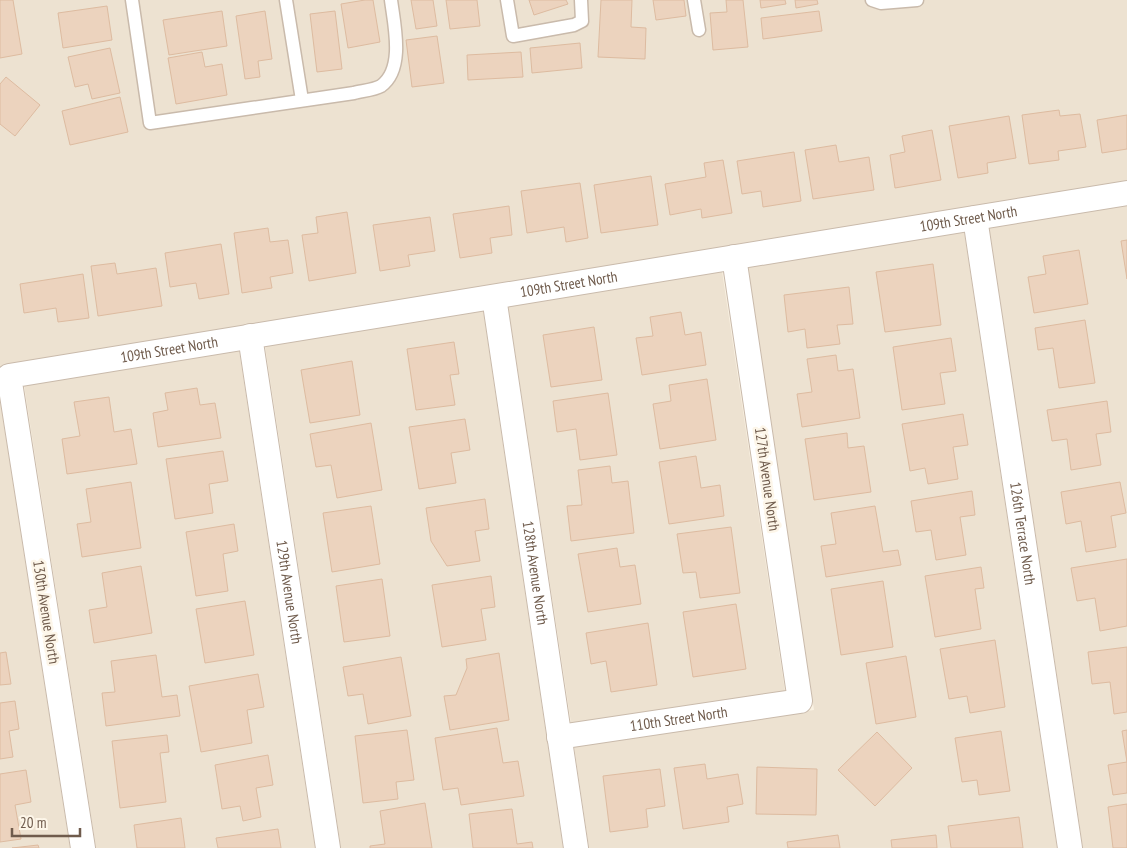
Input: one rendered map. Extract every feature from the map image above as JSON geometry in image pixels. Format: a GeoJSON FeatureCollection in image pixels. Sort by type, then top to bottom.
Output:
{"type":"FeatureCollection","features":[{"type":"Feature","properties":{"kind":"street","name":"109th Street North"},"geometry":{"type":"LineString","coordinates":[[9,376],[1127,193]]}},
{"type":"Feature","properties":{"kind":"street","name":"126th Terrace North"},"geometry":{"type":"LineString","coordinates":[[974,218],[1070,848]]}},
{"type":"Feature","properties":{"kind":"street","name":"127th Avenue North"},"geometry":{"type":"LineString","coordinates":[[734,257],[800,701]]}},
{"type":"Feature","properties":{"kind":"street","name":"128th Avenue North"},"geometry":{"type":"LineString","coordinates":[[494,296],[576,848]]}},
{"type":"Feature","properties":{"kind":"street","name":"129th Avenue North"},"geometry":{"type":"LineString","coordinates":[[250,336],[328,848]]}},
{"type":"Feature","properties":{"kind":"street","name":"130th Avenue North"},"geometry":{"type":"LineString","coordinates":[[9,376],[83,848]]}},
{"type":"Feature","properties":{"kind":"street","name":"110th Street North"},"geometry":{"type":"LineString","coordinates":[[559,737],[800,701]]}},
{"type":"Feature","properties":{"kind":"lane"},"geometry":{"type":"LineString","coordinates":[[132,0],[150,123],[380,86],[391,72],[397,42],[391,0]]}},
{"type":"Feature","properties":{"kind":"lane"},"geometry":{"type":"LineString","coordinates":[[286,0],[302,100]]}},
{"type":"Feature","properties":{"kind":"lane"},"geometry":{"type":"LineString","coordinates":[[507,0],[513,36],[574,25],[582,20],[581,0]]}},
{"type":"Feature","properties":{"kind":"lane"},"geometry":{"type":"LineString","coordinates":[[694,0],[699,30]]}},
{"type":"Feature","properties":{"kind":"lane"},"geometry":{"type":"LineString","coordinates":[[872,0],[881,3],[917,0]]}},
{"type":"Feature","properties":{"kind":"shaded area"},"geometry":{"type":"Polygon","coordinates":[[[0,0],[1127,0],[1127,181],[0,366],[0,0]]]}},
{"type":"Feature","properties":{"kind":"shaded area"},"geometry":{"type":"Polygon","coordinates":[[[1127,204],[1127,848],[1083,848],[989,227],[1127,204]]]}},
{"type":"Feature","properties":{"kind":"shaded area"},"geometry":{"type":"Polygon","coordinates":[[[964,231],[1057,848],[589,848],[574,746],[814,710],[748,267],[964,231]]]}},
{"type":"Feature","properties":{"kind":"shaded area"},"geometry":{"type":"Polygon","coordinates":[[[722,271],[785,691],[571,723],[508,306],[722,271]]]}},
{"type":"Feature","properties":{"kind":"shaded area"},"geometry":{"type":"Polygon","coordinates":[[[483,310],[563,848],[341,848],[265,346],[483,310]]]}},
{"type":"Feature","properties":{"kind":"shaded area"},"geometry":{"type":"Polygon","coordinates":[[[239,350],[315,848],[96,848],[24,385],[239,350]]]}},
{"type":"Feature","properties":{"kind":"shaded area"},"geometry":{"type":"Polygon","coordinates":[[[0,400],[70,848],[0,848],[0,400]]]}},
{"type":"Feature","properties":{"kind":"building"},"geometry":{"type":"Polygon","coordinates":[[[0,0],[13,0],[22,54],[0,58],[0,0]]]}},
{"type":"Feature","properties":{"kind":"building"},"geometry":{"type":"Polygon","coordinates":[[[373,0],[380,42],[348,48],[341,4],[373,0]]]}},
{"type":"Feature","properties":{"kind":"building"},"geometry":{"type":"Polygon","coordinates":[[[411,0],[433,0],[437,26],[416,29],[411,0]]]}},
{"type":"Feature","properties":{"kind":"building"},"geometry":{"type":"Polygon","coordinates":[[[446,0],[477,0],[480,26],[450,29],[446,0]]]}},
{"type":"Feature","properties":{"kind":"building"},"geometry":{"type":"Polygon","coordinates":[[[529,0],[566,0],[568,4],[534,15],[529,0]]]}},
{"type":"Feature","properties":{"kind":"building"},"geometry":{"type":"Polygon","coordinates":[[[601,0],[632,0],[631,27],[646,28],[645,59],[598,57],[601,0]]]}},
{"type":"Feature","properties":{"kind":"building"},"geometry":{"type":"Polygon","coordinates":[[[653,0],[684,0],[686,16],[656,20],[653,0]]]}},
{"type":"Feature","properties":{"kind":"building"},"geometry":{"type":"Polygon","coordinates":[[[726,0],[743,0],[748,47],[713,50],[710,13],[727,12],[726,0]]]}},
{"type":"Feature","properties":{"kind":"building"},"geometry":{"type":"Polygon","coordinates":[[[760,0],[785,0],[786,4],[761,8],[760,0]]]}},
{"type":"Feature","properties":{"kind":"building"},"geometry":{"type":"Polygon","coordinates":[[[795,0],[817,0],[818,4],[796,8],[795,0]]]}},
{"type":"Feature","properties":{"kind":"building"},"geometry":{"type":"Polygon","coordinates":[[[107,6],[112,40],[63,48],[58,13],[107,6]]]}},
{"type":"Feature","properties":{"kind":"building"},"geometry":{"type":"Polygon","coordinates":[[[222,11],[227,46],[169,55],[163,20],[222,11]]]}},
{"type":"Feature","properties":{"kind":"building"},"geometry":{"type":"Polygon","coordinates":[[[265,11],[272,59],[258,61],[260,77],[245,79],[236,16],[265,11]]]}},
{"type":"Feature","properties":{"kind":"building"},"geometry":{"type":"Polygon","coordinates":[[[335,11],[342,69],[317,72],[310,14],[335,11]]]}},
{"type":"Feature","properties":{"kind":"building"},"geometry":{"type":"Polygon","coordinates":[[[819,11],[822,31],[763,39],[761,18],[819,11]]]}},
{"type":"Feature","properties":{"kind":"building"},"geometry":{"type":"Polygon","coordinates":[[[437,36],[444,83],[412,87],[406,40],[437,36]]]}},
{"type":"Feature","properties":{"kind":"building"},"geometry":{"type":"Polygon","coordinates":[[[580,43],[582,68],[532,73],[530,48],[580,43]]]}},
{"type":"Feature","properties":{"kind":"building"},"geometry":{"type":"Polygon","coordinates":[[[110,48],[120,93],[92,99],[88,84],[75,87],[68,57],[110,48]]]}},
{"type":"Feature","properties":{"kind":"building"},"geometry":{"type":"Polygon","coordinates":[[[202,52],[205,67],[222,64],[227,95],[176,104],[168,58],[202,52]]]}},
{"type":"Feature","properties":{"kind":"building"},"geometry":{"type":"Polygon","coordinates":[[[521,52],[523,77],[468,80],[467,55],[521,52]]]}},
{"type":"Feature","properties":{"kind":"building"},"geometry":{"type":"Polygon","coordinates":[[[6,77],[40,105],[15,136],[0,124],[0,84],[6,77]]]}},
{"type":"Feature","properties":{"kind":"building"},"geometry":{"type":"Polygon","coordinates":[[[120,97],[128,132],[70,145],[62,111],[120,97]]]}},
{"type":"Feature","properties":{"kind":"building"},"geometry":{"type":"Polygon","coordinates":[[[1059,110],[1060,116],[1080,114],[1086,147],[1058,151],[1059,160],[1029,164],[1022,115],[1059,110]]]}},
{"type":"Feature","properties":{"kind":"building"},"geometry":{"type":"Polygon","coordinates":[[[1127,115],[1127,149],[1102,153],[1097,120],[1127,115]]]}},
{"type":"Feature","properties":{"kind":"building"},"geometry":{"type":"Polygon","coordinates":[[[1009,116],[1016,158],[987,163],[988,173],[958,178],[949,126],[1009,116]]]}},
{"type":"Feature","properties":{"kind":"building"},"geometry":{"type":"Polygon","coordinates":[[[932,130],[941,180],[895,188],[890,155],[905,152],[902,136],[932,130]]]}},
{"type":"Feature","properties":{"kind":"building"},"geometry":{"type":"Polygon","coordinates":[[[836,145],[839,162],[869,157],[874,190],[813,199],[805,150],[836,145]]]}},
{"type":"Feature","properties":{"kind":"building"},"geometry":{"type":"Polygon","coordinates":[[[794,152],[801,201],[763,207],[761,191],[742,194],[737,161],[794,152]]]}},
{"type":"Feature","properties":{"kind":"building"},"geometry":{"type":"Polygon","coordinates":[[[723,160],[732,213],[702,218],[701,209],[670,215],[665,184],[706,177],[704,163],[723,160]]]}},
{"type":"Feature","properties":{"kind":"building"},"geometry":{"type":"Polygon","coordinates":[[[651,176],[658,225],[601,233],[594,185],[651,176]]]}},
{"type":"Feature","properties":{"kind":"building"},"geometry":{"type":"Polygon","coordinates":[[[580,183],[588,238],[566,242],[564,227],[527,233],[521,191],[580,183]]]}},
{"type":"Feature","properties":{"kind":"building"},"geometry":{"type":"Polygon","coordinates":[[[509,206],[512,235],[490,238],[492,253],[460,258],[453,214],[509,206]]]}},
{"type":"Feature","properties":{"kind":"building"},"geometry":{"type":"Polygon","coordinates":[[[347,212],[356,273],[309,281],[302,235],[318,233],[316,217],[347,212]]]}},
{"type":"Feature","properties":{"kind":"building"},"geometry":{"type":"Polygon","coordinates":[[[430,217],[435,251],[408,255],[410,266],[380,271],[373,225],[430,217]]]}},
{"type":"Feature","properties":{"kind":"building"},"geometry":{"type":"Polygon","coordinates":[[[268,228],[270,242],[288,240],[293,273],[270,277],[272,288],[242,293],[234,233],[268,228]]]}},
{"type":"Feature","properties":{"kind":"building"},"geometry":{"type":"Polygon","coordinates":[[[1127,240],[1127,279],[1121,241],[1127,240]]]}},
{"type":"Feature","properties":{"kind":"building"},"geometry":{"type":"Polygon","coordinates":[[[221,244],[229,294],[199,299],[196,283],[170,287],[165,253],[221,244]]]}},
{"type":"Feature","properties":{"kind":"building"},"geometry":{"type":"Polygon","coordinates":[[[1079,250],[1088,304],[1034,313],[1028,277],[1046,274],[1043,256],[1079,250]]]}},
{"type":"Feature","properties":{"kind":"building"},"geometry":{"type":"Polygon","coordinates":[[[115,263],[117,274],[156,268],[162,306],[98,316],[91,266],[115,263]]]}},
{"type":"Feature","properties":{"kind":"building"},"geometry":{"type":"Polygon","coordinates":[[[933,264],[941,325],[885,332],[876,272],[933,264]]]}},
{"type":"Feature","properties":{"kind":"building"},"geometry":{"type":"Polygon","coordinates":[[[83,274],[89,318],[58,322],[56,308],[24,313],[20,284],[83,274]]]}},
{"type":"Feature","properties":{"kind":"building"},"geometry":{"type":"Polygon","coordinates":[[[849,287],[853,324],[837,325],[840,344],[807,348],[805,329],[788,332],[784,295],[849,287]]]}},
{"type":"Feature","properties":{"kind":"building"},"geometry":{"type":"Polygon","coordinates":[[[681,312],[685,335],[701,332],[706,365],[642,375],[636,338],[653,336],[650,317],[681,312]]]}},
{"type":"Feature","properties":{"kind":"building"},"geometry":{"type":"Polygon","coordinates":[[[1085,320],[1095,383],[1059,388],[1053,348],[1038,350],[1035,328],[1085,320]]]}},
{"type":"Feature","properties":{"kind":"building"},"geometry":{"type":"Polygon","coordinates":[[[594,327],[602,380],[551,387],[543,335],[594,327]]]}},
{"type":"Feature","properties":{"kind":"building"},"geometry":{"type":"Polygon","coordinates":[[[951,338],[956,371],[940,373],[945,404],[902,410],[893,347],[951,338]]]}},
{"type":"Feature","properties":{"kind":"building"},"geometry":{"type":"Polygon","coordinates":[[[454,342],[459,374],[450,375],[455,405],[416,410],[407,349],[454,342]]]}},
{"type":"Feature","properties":{"kind":"building"},"geometry":{"type":"Polygon","coordinates":[[[836,355],[838,371],[853,369],[860,418],[802,427],[797,394],[812,392],[807,359],[836,355]]]}},
{"type":"Feature","properties":{"kind":"building"},"geometry":{"type":"Polygon","coordinates":[[[352,361],[360,415],[310,423],[301,370],[352,361]]]}},
{"type":"Feature","properties":{"kind":"building"},"geometry":{"type":"Polygon","coordinates":[[[707,379],[716,440],[660,449],[653,404],[671,401],[669,385],[707,379]]]}},
{"type":"Feature","properties":{"kind":"building"},"geometry":{"type":"Polygon","coordinates":[[[197,388],[200,405],[215,403],[221,438],[158,447],[153,413],[168,410],[165,393],[197,388]]]}},
{"type":"Feature","properties":{"kind":"building"},"geometry":{"type":"Polygon","coordinates":[[[608,393],[617,455],[580,460],[576,429],[557,432],[553,401],[608,393]]]}},
{"type":"Feature","properties":{"kind":"building"},"geometry":{"type":"Polygon","coordinates":[[[109,397],[114,432],[131,429],[137,464],[67,474],[62,439],[80,436],[74,402],[109,397]]]}},
{"type":"Feature","properties":{"kind":"building"},"geometry":{"type":"Polygon","coordinates":[[[1107,401],[1111,432],[1096,434],[1101,465],[1071,470],[1067,439],[1052,441],[1047,410],[1107,401]]]}},
{"type":"Feature","properties":{"kind":"building"},"geometry":{"type":"Polygon","coordinates":[[[963,414],[968,445],[953,447],[958,479],[928,484],[925,468],[910,471],[902,424],[963,414]]]}},
{"type":"Feature","properties":{"kind":"building"},"geometry":{"type":"Polygon","coordinates":[[[465,419],[470,450],[451,453],[456,483],[419,489],[409,427],[465,419]]]}},
{"type":"Feature","properties":{"kind":"building"},"geometry":{"type":"Polygon","coordinates":[[[371,423],[382,490],[337,498],[331,465],[316,467],[310,434],[371,423]]]}},
{"type":"Feature","properties":{"kind":"building"},"geometry":{"type":"Polygon","coordinates":[[[847,433],[848,448],[864,446],[871,492],[814,500],[805,439],[847,433]]]}},
{"type":"Feature","properties":{"kind":"building"},"geometry":{"type":"Polygon","coordinates":[[[223,451],[228,481],[209,484],[213,513],[175,519],[166,459],[223,451]]]}},
{"type":"Feature","properties":{"kind":"building"},"geometry":{"type":"Polygon","coordinates":[[[696,456],[701,488],[720,485],[724,516],[669,524],[659,462],[696,456]]]}},
{"type":"Feature","properties":{"kind":"building"},"geometry":{"type":"Polygon","coordinates":[[[610,466],[612,483],[628,481],[634,533],[571,541],[567,506],[582,505],[578,470],[610,466]]]}},
{"type":"Feature","properties":{"kind":"building"},"geometry":{"type":"Polygon","coordinates":[[[131,482],[141,548],[82,557],[77,524],[91,522],[86,489],[131,482]]]}},
{"type":"Feature","properties":{"kind":"building"},"geometry":{"type":"Polygon","coordinates":[[[1120,482],[1126,513],[1111,516],[1116,547],[1086,552],[1081,521],[1066,524],[1061,492],[1120,482]]]}},
{"type":"Feature","properties":{"kind":"building"},"geometry":{"type":"Polygon","coordinates":[[[972,491],[975,515],[960,517],[966,555],[936,560],[931,530],[916,532],[911,501],[972,491]]]}},
{"type":"Feature","properties":{"kind":"building"},"geometry":{"type":"Polygon","coordinates":[[[485,499],[489,529],[475,531],[480,561],[447,566],[431,541],[426,508],[485,499]]]}},
{"type":"Feature","properties":{"kind":"building"},"geometry":{"type":"Polygon","coordinates":[[[371,506],[380,564],[332,572],[323,513],[371,506]]]}},
{"type":"Feature","properties":{"kind":"building"},"geometry":{"type":"Polygon","coordinates":[[[875,506],[883,552],[898,550],[901,565],[826,577],[821,546],[836,544],[831,513],[875,506]]]}},
{"type":"Feature","properties":{"kind":"building"},"geometry":{"type":"Polygon","coordinates":[[[234,524],[238,551],[223,554],[228,591],[196,596],[186,532],[234,524]]]}},
{"type":"Feature","properties":{"kind":"building"},"geometry":{"type":"Polygon","coordinates":[[[731,527],[740,593],[700,598],[696,572],[683,573],[677,534],[731,527]]]}},
{"type":"Feature","properties":{"kind":"building"},"geometry":{"type":"Polygon","coordinates":[[[617,548],[620,567],[635,565],[641,604],[588,612],[578,554],[617,548]]]}},
{"type":"Feature","properties":{"kind":"building"},"geometry":{"type":"Polygon","coordinates":[[[1127,559],[1127,626],[1100,631],[1095,598],[1077,601],[1071,568],[1127,559]]]}},
{"type":"Feature","properties":{"kind":"building"},"geometry":{"type":"Polygon","coordinates":[[[141,566],[152,633],[94,643],[89,610],[107,607],[102,573],[141,566]]]}},
{"type":"Feature","properties":{"kind":"building"},"geometry":{"type":"Polygon","coordinates":[[[981,567],[984,588],[975,589],[981,629],[935,637],[925,576],[981,567]]]}},
{"type":"Feature","properties":{"kind":"building"},"geometry":{"type":"Polygon","coordinates":[[[491,576],[495,607],[481,609],[486,640],[442,647],[432,585],[491,576]]]}},
{"type":"Feature","properties":{"kind":"building"},"geometry":{"type":"Polygon","coordinates":[[[382,579],[390,636],[344,642],[336,586],[382,579]]]}},
{"type":"Feature","properties":{"kind":"building"},"geometry":{"type":"Polygon","coordinates":[[[883,581],[893,647],[841,655],[831,589],[883,581]]]}},
{"type":"Feature","properties":{"kind":"building"},"geometry":{"type":"Polygon","coordinates":[[[245,601],[254,655],[205,663],[196,609],[245,601]]]}},
{"type":"Feature","properties":{"kind":"building"},"geometry":{"type":"Polygon","coordinates":[[[736,604],[746,669],[693,677],[683,612],[736,604]]]}},
{"type":"Feature","properties":{"kind":"building"},"geometry":{"type":"Polygon","coordinates":[[[648,623],[657,685],[611,692],[606,661],[591,664],[586,633],[648,623]]]}},
{"type":"Feature","properties":{"kind":"building"},"geometry":{"type":"Polygon","coordinates":[[[995,640],[1005,707],[970,713],[967,696],[949,699],[940,649],[995,640]]]}},
{"type":"Feature","properties":{"kind":"building"},"geometry":{"type":"Polygon","coordinates":[[[1127,647],[1127,712],[1114,714],[1110,682],[1092,684],[1088,652],[1127,647]]]}},
{"type":"Feature","properties":{"kind":"building"},"geometry":{"type":"Polygon","coordinates":[[[6,652],[11,684],[0,685],[0,653],[6,652]]]}},
{"type":"Feature","properties":{"kind":"building"},"geometry":{"type":"Polygon","coordinates":[[[499,653],[509,720],[450,730],[444,696],[456,695],[467,668],[466,659],[499,653]]]}},
{"type":"Feature","properties":{"kind":"building"},"geometry":{"type":"Polygon","coordinates":[[[156,655],[162,697],[177,695],[180,716],[106,726],[102,693],[115,692],[111,661],[156,655]]]}},
{"type":"Feature","properties":{"kind":"building"},"geometry":{"type":"Polygon","coordinates":[[[906,656],[916,717],[876,724],[866,663],[906,656]]]}},
{"type":"Feature","properties":{"kind":"building"},"geometry":{"type":"Polygon","coordinates":[[[401,657],[411,716],[368,724],[363,694],[348,696],[343,667],[401,657]]]}},
{"type":"Feature","properties":{"kind":"building"},"geometry":{"type":"Polygon","coordinates":[[[258,674],[264,707],[247,710],[252,743],[201,752],[189,686],[258,674]]]}},
{"type":"Feature","properties":{"kind":"building"},"geometry":{"type":"Polygon","coordinates":[[[15,701],[19,729],[9,731],[13,757],[0,759],[0,703],[15,701]]]}},
{"type":"Feature","properties":{"kind":"building"},"geometry":{"type":"Polygon","coordinates":[[[497,728],[503,763],[518,761],[524,796],[461,805],[458,788],[443,790],[435,738],[497,728]]]}},
{"type":"Feature","properties":{"kind":"building"},"geometry":{"type":"Polygon","coordinates":[[[407,730],[414,780],[396,782],[398,799],[363,803],[355,736],[407,730]]]}},
{"type":"Feature","properties":{"kind":"building"},"geometry":{"type":"Polygon","coordinates":[[[1127,730],[1127,762],[1122,731],[1127,730]]]}},
{"type":"Feature","properties":{"kind":"building"},"geometry":{"type":"Polygon","coordinates":[[[1001,731],[1010,791],[979,795],[977,780],[962,782],[955,738],[1001,731]]]}},
{"type":"Feature","properties":{"kind":"building"},"geometry":{"type":"Polygon","coordinates":[[[877,732],[912,768],[875,806],[838,770],[877,732]]]}},
{"type":"Feature","properties":{"kind":"building"},"geometry":{"type":"Polygon","coordinates":[[[167,735],[169,752],[160,753],[166,802],[120,808],[112,741],[167,735]]]}},
{"type":"Feature","properties":{"kind":"building"},"geometry":{"type":"Polygon","coordinates":[[[268,755],[273,785],[256,788],[261,817],[243,821],[240,806],[222,809],[215,765],[268,755]]]}},
{"type":"Feature","properties":{"kind":"building"},"geometry":{"type":"Polygon","coordinates":[[[1127,762],[1127,793],[1113,795],[1108,765],[1127,762]]]}},
{"type":"Feature","properties":{"kind":"building"},"geometry":{"type":"Polygon","coordinates":[[[705,764],[707,779],[738,774],[743,804],[727,807],[729,822],[683,829],[674,768],[705,764]]]}},
{"type":"Feature","properties":{"kind":"building"},"geometry":{"type":"Polygon","coordinates":[[[757,767],[817,769],[816,815],[756,814],[757,767]]]}},
{"type":"Feature","properties":{"kind":"building"},"geometry":{"type":"Polygon","coordinates":[[[660,769],[665,806],[646,809],[648,827],[610,832],[603,776],[660,769]]]}},
{"type":"Feature","properties":{"kind":"building"},"geometry":{"type":"Polygon","coordinates":[[[26,770],[31,802],[15,805],[21,839],[0,842],[0,774],[26,770]]]}},
{"type":"Feature","properties":{"kind":"building"},"geometry":{"type":"Polygon","coordinates":[[[425,803],[432,848],[370,848],[370,846],[385,844],[380,811],[425,803]]]}},
{"type":"Feature","properties":{"kind":"building"},"geometry":{"type":"Polygon","coordinates":[[[1127,804],[1127,848],[1113,848],[1108,807],[1127,804]]]}},
{"type":"Feature","properties":{"kind":"building"},"geometry":{"type":"Polygon","coordinates":[[[512,809],[517,844],[532,842],[533,848],[473,848],[469,814],[512,809]]]}},
{"type":"Feature","properties":{"kind":"building"},"geometry":{"type":"Polygon","coordinates":[[[1019,817],[1023,848],[951,848],[948,826],[1019,817]]]}},
{"type":"Feature","properties":{"kind":"building"},"geometry":{"type":"Polygon","coordinates":[[[181,818],[185,848],[137,848],[134,825],[181,818]]]}},
{"type":"Feature","properties":{"kind":"building"},"geometry":{"type":"Polygon","coordinates":[[[278,829],[281,848],[218,848],[216,838],[278,829]]]}},
{"type":"Feature","properties":{"kind":"building"},"geometry":{"type":"Polygon","coordinates":[[[838,835],[840,848],[788,848],[787,842],[838,835]]]}},
{"type":"Feature","properties":{"kind":"building"},"geometry":{"type":"Polygon","coordinates":[[[936,835],[937,848],[892,848],[891,840],[936,835]]]}},
{"type":"Feature","properties":{"kind":"building"},"geometry":{"type":"Polygon","coordinates":[[[38,845],[39,848],[12,848],[38,845]]]}}]}
